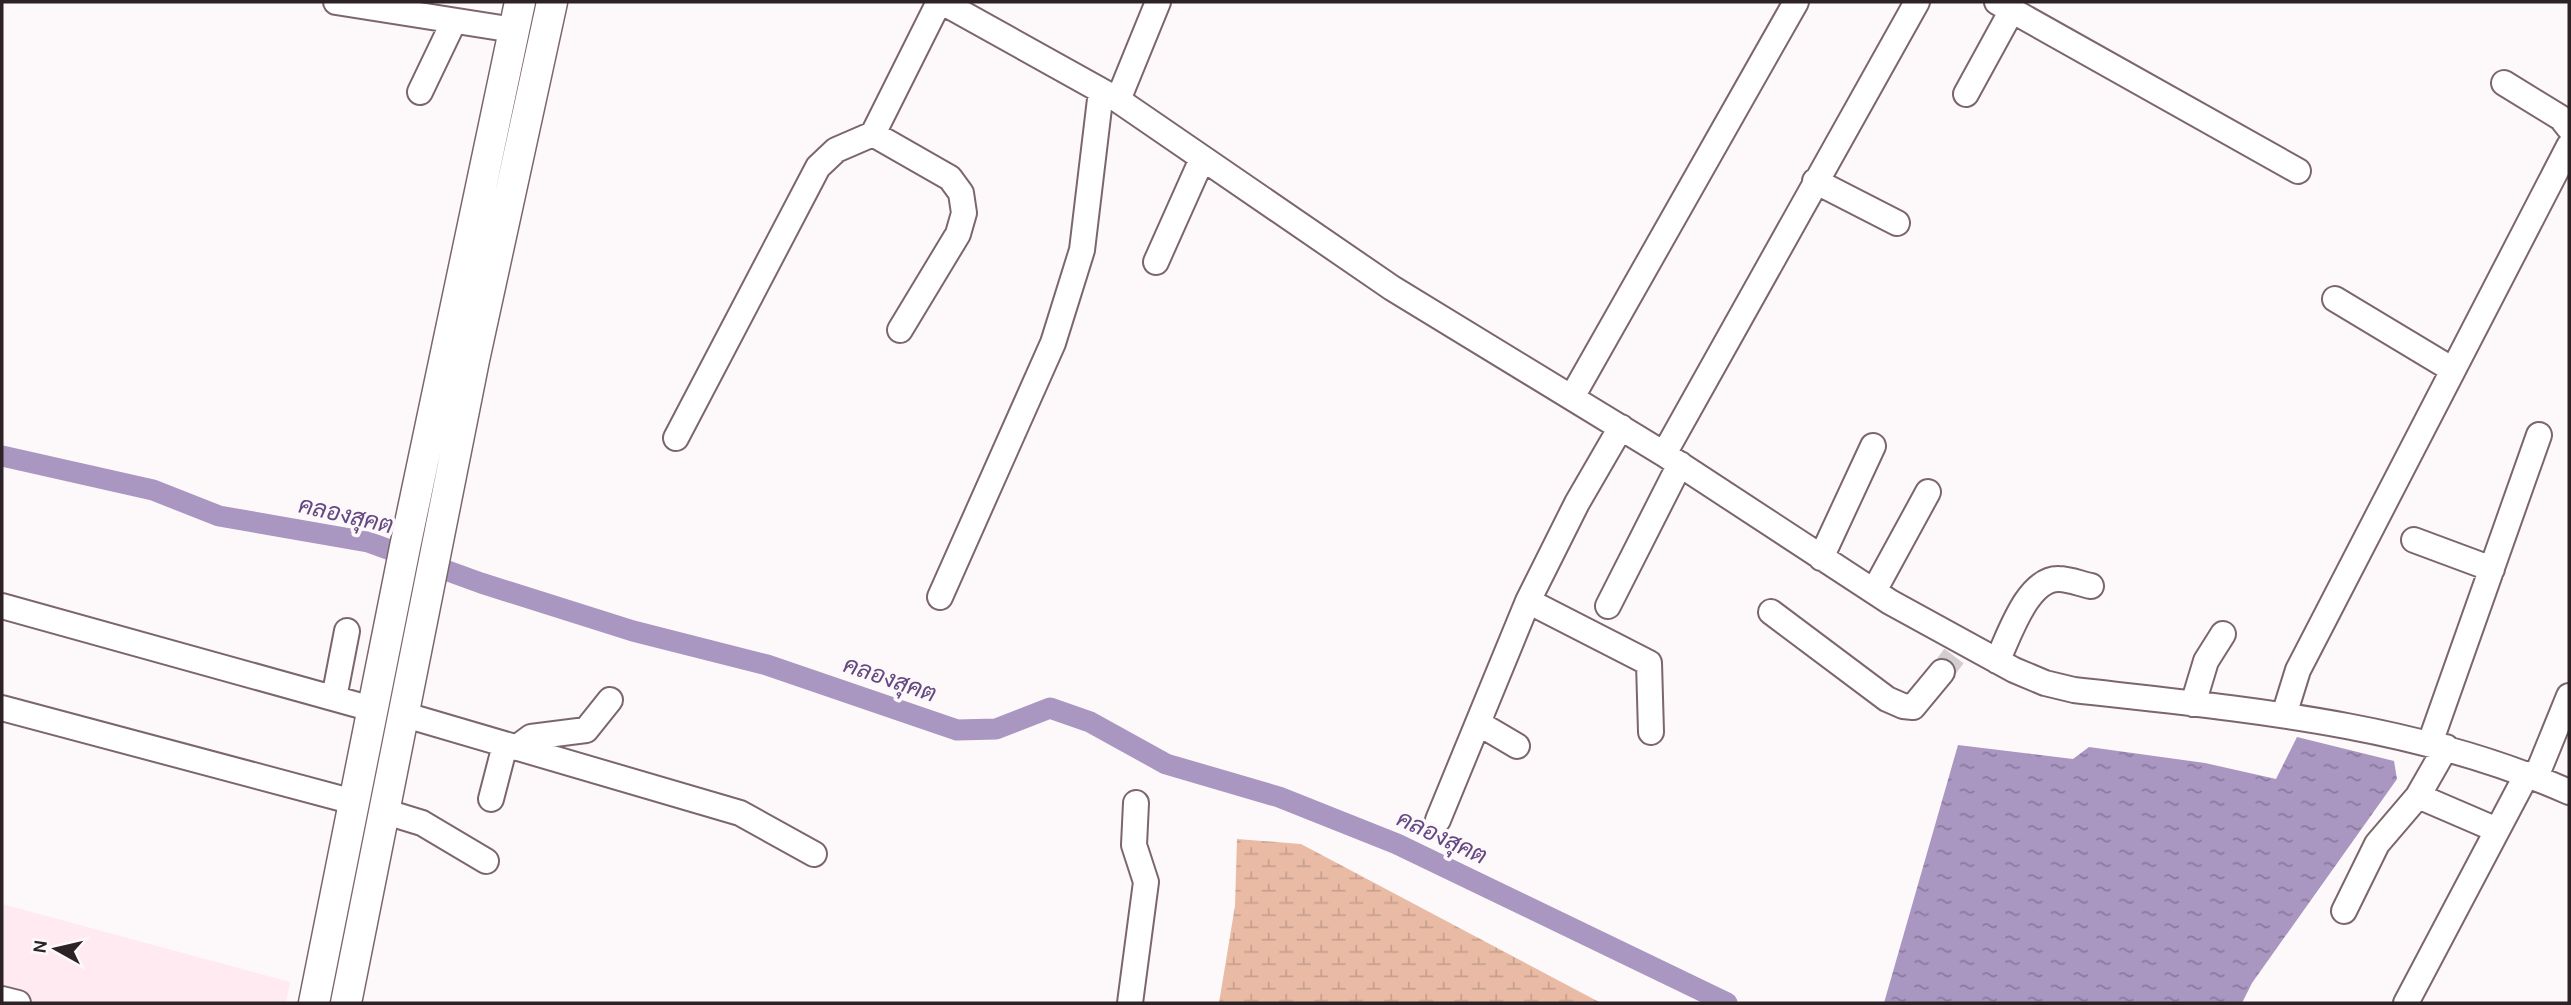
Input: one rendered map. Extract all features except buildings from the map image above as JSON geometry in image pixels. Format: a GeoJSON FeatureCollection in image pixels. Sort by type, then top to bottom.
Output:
{"type":"FeatureCollection","features":[{"type":"Feature","properties":{"kind":"main road"},"geometry":{"type":"LineString","coordinates":[[346,1003],[427,591],[552,2]]}},
{"type":"Feature","properties":{"kind":"main road"},"geometry":{"type":"LineString","coordinates":[[314,1003],[397,584],[517,16]]}},
{"type":"Feature","properties":{"kind":"street"},"geometry":{"type":"LineString","coordinates":[[336,2],[454,21],[517,16]]}},
{"type":"Feature","properties":{"kind":"street"},"geometry":{"type":"LineString","coordinates":[[676,438],[818,167],[836,150],[873,134],[940,2],[1110,96],[1392,288],[1672,459],[1874,591],[1953,658],[1997,661],[2045,683],[2074,690],[2284,715],[2438,745],[2531,776],[2569,792]]}},
{"type":"Feature","properties":{"kind":"street"},"geometry":{"type":"LineString","coordinates":[[940,597],[1053,343],[1082,250],[1110,96],[1158,2]]}},
{"type":"Feature","properties":{"kind":"street"},"geometry":{"type":"LineString","coordinates":[[1572,397],[1796,2]]}},
{"type":"Feature","properties":{"kind":"street"},"geometry":{"type":"LineString","coordinates":[[1608,606],[1672,459],[1815,181],[1917,2]]}},
{"type":"Feature","properties":{"kind":"street"},"geometry":{"type":"LineString","coordinates":[[1966,94],[2005,6],[2298,171]]}},
{"type":"Feature","properties":{"kind":"street"},"geometry":{"type":"LineString","coordinates":[[420,92],[454,21]]}},
{"type":"Feature","properties":{"kind":"street"},"geometry":{"type":"LineString","coordinates":[[2504,83],[2561,118],[2569,128]]}},
{"type":"Feature","properties":{"kind":"street"},"geometry":{"type":"LineString","coordinates":[[873,134],[950,178],[961,193],[964,214],[958,234],[900,330]]}},
{"type":"Feature","properties":{"kind":"street"},"geometry":{"type":"LineString","coordinates":[[2284,715],[2298,670],[2569,145]]}},
{"type":"Feature","properties":{"kind":"street"},"geometry":{"type":"LineString","coordinates":[[1156,262],[1202,159]]}},
{"type":"Feature","properties":{"kind":"street"},"geometry":{"type":"LineString","coordinates":[[1815,181],[1897,223]]}},
{"type":"Feature","properties":{"kind":"street"},"geometry":{"type":"LineString","coordinates":[[2335,299],[2453,370]]}},
{"type":"Feature","properties":{"kind":"street"},"geometry":{"type":"LineString","coordinates":[[1438,820],[1528,601],[1577,503],[1621,427]]}},
{"type":"Feature","properties":{"kind":"street"},"geometry":{"type":"LineString","coordinates":[[2344,911],[2377,844],[2418,796],[2438,745],[2491,569],[2539,435]]}},
{"type":"Feature","properties":{"kind":"street"},"geometry":{"type":"LineString","coordinates":[[1821,558],[1872,446]]}},
{"type":"Feature","properties":{"kind":"street"},"geometry":{"type":"LineString","coordinates":[[1874,591],[1928,492]]}},
{"type":"Feature","properties":{"kind":"street"},"geometry":{"type":"LineString","coordinates":[[2414,540],[2491,569]]}},
{"type":"Feature","properties":{"kind":"street"},"geometry":{"type":"LineString","coordinates":[[1997,661],[2031,593],[2041,582],[2058,579],[2091,586]]}},
{"type":"Feature","properties":{"kind":"street"},"geometry":{"type":"LineString","coordinates":[[1528,601],[1649,663],[1651,732]]}},
{"type":"Feature","properties":{"kind":"street"},"geometry":{"type":"LineString","coordinates":[[2,606],[372,709]]}},
{"type":"Feature","properties":{"kind":"street"},"geometry":{"type":"LineString","coordinates":[[1771,612],[1887,699],[1903,706],[1913,707],[1953,658]]}},
{"type":"Feature","properties":{"kind":"street"},"geometry":{"type":"LineString","coordinates":[[334,698],[346,631]]}},
{"type":"Feature","properties":{"kind":"street"},"geometry":{"type":"LineString","coordinates":[[2193,704],[2206,661],[2223,634]]}},
{"type":"Feature","properties":{"kind":"street"},"geometry":{"type":"LineString","coordinates":[[2406,1003],[2497,830],[2531,776],[2569,696]]}},
{"type":"Feature","properties":{"kind":"street"},"geometry":{"type":"LineString","coordinates":[[491,799],[510,746],[531,737],[586,730],[610,700]]}},
{"type":"Feature","properties":{"kind":"street"},"geometry":{"type":"LineString","coordinates":[[2,708],[354,802]]}},
{"type":"Feature","properties":{"kind":"street"},"geometry":{"type":"LineString","coordinates":[[402,714],[740,813],[814,854]]}},
{"type":"Feature","properties":{"kind":"street"},"geometry":{"type":"LineString","coordinates":[[1478,723],[1517,746]]}},
{"type":"Feature","properties":{"kind":"street"},"geometry":{"type":"LineString","coordinates":[[2418,796],[2497,830]]}},
{"type":"Feature","properties":{"kind":"street"},"geometry":{"type":"LineString","coordinates":[[1130,1003],[1146,882],[1134,845],[1136,803]]}},
{"type":"Feature","properties":{"kind":"street"},"geometry":{"type":"LineString","coordinates":[[383,811],[422,823],[486,861]]}},
{"type":"Feature","properties":{"kind":"street"},"geometry":{"type":"LineString","coordinates":[[2,999],[18,1003]]}},
{"type":"Feature","properties":{"kind":"shaded area"},"geometry":{"type":"Polygon","coordinates":[[[2,904],[290,982],[286,1003],[2,1003],[2,904]]]}},
{"type":"Feature","properties":{"kind":"green space"},"geometry":{"type":"Polygon","coordinates":[[[1237,839],[1301,844],[1601,1003],[1219,1003],[1235,906],[1237,839]]]}},
{"type":"Feature","properties":{"kind":"water"},"geometry":{"type":"Polygon","coordinates":[[[2297,737],[2394,761],[2397,779],[2252,983],[2242,1003],[1884,1003],[1958,745],[2073,759],[2089,747],[2205,763],[2276,779],[2297,737]]]}},
{"type":"Feature","properties":{"kind":"waterway","name":"คลองสุคต"},"geometry":{"type":"LineString","coordinates":[[2,456],[153,490],[219,516],[368,542],[481,583],[633,631],[767,665],[957,730],[996,729],[1050,708],[1090,722],[1166,764],[1279,797],[1397,844],[1727,1003]]}},
{"type":"Feature","properties":{"kind":"tunnel"},"geometry":{"type":"LineString","coordinates":[[1942,672],[1954,656]]}}]}
